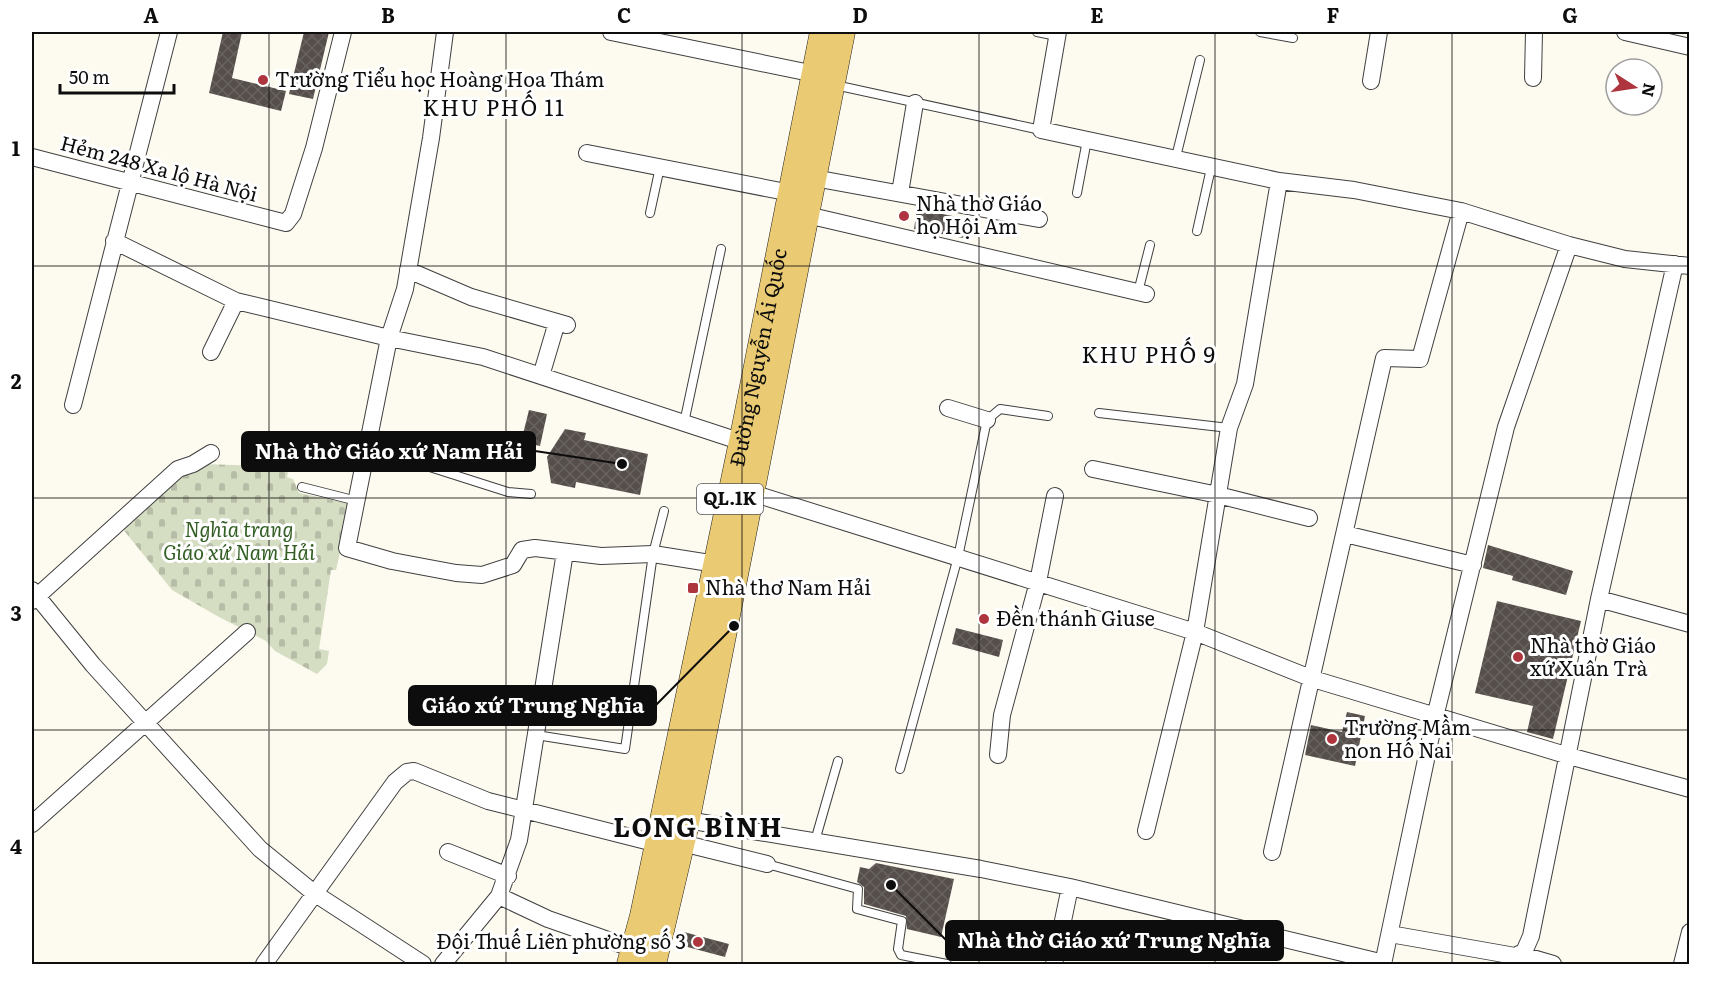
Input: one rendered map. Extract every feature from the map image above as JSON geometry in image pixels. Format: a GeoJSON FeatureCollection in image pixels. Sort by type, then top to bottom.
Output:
{"type":"FeatureCollection","features":[{"type":"Feature","properties":{"kind":"main road","name":"Đường Nguyễn Ái Quốc"},"geometry":{"type":"LineString","coordinates":[[639,959],[672,831],[752,493],[814,178],[823,79],[823,32]]}},
{"type":"Feature","properties":{"kind":"main road","name":"Đường Nguyễn Ái Quốc"},"geometry":{"type":"LineString","coordinates":[[672,831],[716,564],[791,193],[823,79],[842,32]]}},
{"type":"Feature","properties":{"kind":"street"},"geometry":{"type":"LineString","coordinates":[[73,405],[169,32]]}},
{"type":"Feature","properties":{"kind":"street","name":"Hẻm 248 Xa lộ Hà Nội"},"geometry":{"type":"LineString","coordinates":[[32,157],[286,223],[293,214],[317,138],[343,32]]}},
{"type":"Feature","properties":{"kind":"street"},"geometry":{"type":"LineString","coordinates":[[445,32],[431,138],[405,289],[389,338],[347,548],[392,561],[482,575],[513,565],[522,550],[535,548],[601,556],[653,554],[716,564]]}},
{"type":"Feature","properties":{"kind":"street"},"geometry":{"type":"LineString","coordinates":[[611,32],[635,34],[823,79]]}},
{"type":"Feature","properties":{"kind":"street"},"geometry":{"type":"LineString","coordinates":[[1371,81],[1379,32]]}},
{"type":"Feature","properties":{"kind":"street"},"geometry":{"type":"LineString","coordinates":[[1533,78],[1534,32]]}},
{"type":"Feature","properties":{"kind":"street"},"geometry":{"type":"LineString","coordinates":[[1625,32],[1689,47]]}},
{"type":"Feature","properties":{"kind":"street"},"geometry":{"type":"LineString","coordinates":[[1057,34],[1041,130],[1210,168],[1279,181],[1354,190],[1461,210],[1569,245],[1625,259],[1682,265],[1599,598],[1531,936],[1524,952],[1519,954]]}},
{"type":"Feature","properties":{"kind":"street"},"geometry":{"type":"LineString","coordinates":[[900,192],[915,103]]}},
{"type":"Feature","properties":{"kind":"street"},"geometry":{"type":"LineString","coordinates":[[587,153],[791,193]]}},
{"type":"Feature","properties":{"kind":"street"},"geometry":{"type":"LineString","coordinates":[[814,178],[1039,219]]}},
{"type":"Feature","properties":{"kind":"street"},"geometry":{"type":"LineString","coordinates":[[1146,831],[1195,632],[1229,428],[1245,384],[1279,181]]}},
{"type":"Feature","properties":{"kind":"street"},"geometry":{"type":"LineString","coordinates":[[1272,852],[1384,358],[1420,359],[1461,210]]}},
{"type":"Feature","properties":{"kind":"street"},"geometry":{"type":"LineString","coordinates":[[807,215],[1142,293]]}},
{"type":"Feature","properties":{"kind":"street"},"geometry":{"type":"LineString","coordinates":[[114,241],[236,301],[389,338],[483,357],[742,442]]}},
{"type":"Feature","properties":{"kind":"street"},"geometry":{"type":"LineString","coordinates":[[264,964],[395,782],[407,772],[414,771],[488,801],[524,810],[672,831],[815,841],[981,869],[1070,887],[1384,964],[1435,717],[1506,427],[1569,245]]}},
{"type":"Feature","properties":{"kind":"street"},"geometry":{"type":"LineString","coordinates":[[408,270],[471,297],[562,323],[541,376]]}},
{"type":"Feature","properties":{"kind":"street"},"geometry":{"type":"LineString","coordinates":[[211,352],[236,301]]}},
{"type":"Feature","properties":{"kind":"street"},"geometry":{"type":"LineString","coordinates":[[948,408],[987,420]]}},
{"type":"Feature","properties":{"kind":"street"},"geometry":{"type":"LineString","coordinates":[[211,453],[193,464],[178,469],[33,596],[260,849],[314,893],[423,964]]}},
{"type":"Feature","properties":{"kind":"street"},"geometry":{"type":"LineString","coordinates":[[1093,469],[1218,495],[1309,518]]}},
{"type":"Feature","properties":{"kind":"street"},"geometry":{"type":"LineString","coordinates":[[752,493],[1195,632],[1313,679],[1435,717],[1689,789]]}},
{"type":"Feature","properties":{"kind":"street"},"geometry":{"type":"LineString","coordinates":[[998,755],[1002,715],[1038,582],[1055,496]]}},
{"type":"Feature","properties":{"kind":"street"},"geometry":{"type":"LineString","coordinates":[[1345,534],[1473,565]]}},
{"type":"Feature","properties":{"kind":"street"},"geometry":{"type":"LineString","coordinates":[[443,964],[499,896],[519,840],[565,552]]}},
{"type":"Feature","properties":{"kind":"street"},"geometry":{"type":"LineString","coordinates":[[1599,598],[1689,624]]}},
{"type":"Feature","properties":{"kind":"street"},"geometry":{"type":"LineString","coordinates":[[32,824],[248,632]]}},
{"type":"Feature","properties":{"kind":"street"},"geometry":{"type":"LineString","coordinates":[[672,831],[767,864]]}},
{"type":"Feature","properties":{"kind":"street"},"geometry":{"type":"LineString","coordinates":[[448,852],[508,876]]}},
{"type":"Feature","properties":{"kind":"street"},"geometry":{"type":"LineString","coordinates":[[1054,964],[1070,887]]}},
{"type":"Feature","properties":{"kind":"street"},"geometry":{"type":"LineString","coordinates":[[499,896],[639,959]]}},
{"type":"Feature","properties":{"kind":"street"},"geometry":{"type":"LineString","coordinates":[[1682,964],[1689,932]]}},
{"type":"Feature","properties":{"kind":"street"},"geometry":{"type":"LineString","coordinates":[[1390,934],[1502,955],[1519,954],[1553,964]]}},
{"type":"Feature","properties":{"kind":"lane"},"geometry":{"type":"LineString","coordinates":[[1037,32],[1057,34]]}},
{"type":"Feature","properties":{"kind":"lane"},"geometry":{"type":"LineString","coordinates":[[1260,32],[1293,38]]}},
{"type":"Feature","properties":{"kind":"lane"},"geometry":{"type":"LineString","coordinates":[[1175,161],[1200,60]]}},
{"type":"Feature","properties":{"kind":"lane"},"geometry":{"type":"LineString","coordinates":[[823,79],[915,103],[1041,130]]}},
{"type":"Feature","properties":{"kind":"lane"},"geometry":{"type":"LineString","coordinates":[[1077,193],[1087,140]]}},
{"type":"Feature","properties":{"kind":"lane"},"geometry":{"type":"LineString","coordinates":[[650,213],[660,167]]}},
{"type":"Feature","properties":{"kind":"lane"},"geometry":{"type":"LineString","coordinates":[[1197,231],[1210,168]]}},
{"type":"Feature","properties":{"kind":"lane"},"geometry":{"type":"LineString","coordinates":[[1142,293],[1150,245]]}},
{"type":"Feature","properties":{"kind":"lane"},"geometry":{"type":"LineString","coordinates":[[684,423],[720,249]]}},
{"type":"Feature","properties":{"kind":"lane"},"geometry":{"type":"LineString","coordinates":[[900,769],[958,557],[987,420],[1000,409],[1048,416]]}},
{"type":"Feature","properties":{"kind":"lane"},"geometry":{"type":"LineString","coordinates":[[1099,413],[1229,428]]}},
{"type":"Feature","properties":{"kind":"lane"},"geometry":{"type":"LineString","coordinates":[[367,447],[508,492],[531,494]]}},
{"type":"Feature","properties":{"kind":"lane"},"geometry":{"type":"LineString","coordinates":[[302,487],[357,501]]}},
{"type":"Feature","properties":{"kind":"lane"},"geometry":{"type":"LineString","coordinates":[[536,735],[624,749],[653,554],[664,511]]}},
{"type":"Feature","properties":{"kind":"lane"},"geometry":{"type":"LineString","coordinates":[[815,841],[838,761]]}},
{"type":"Feature","properties":{"kind":"lane"},"geometry":{"type":"LineString","coordinates":[[767,864],[858,889],[857,909],[902,921],[898,949],[901,955],[947,964]]}},
{"type":"Feature","properties":{"kind":"green space","name":"Nghĩa trang Giáo xứ Nam Hải"},"geometry":{"type":"Polygon","coordinates":[[[203,464],[289,467],[287,477],[293,479],[299,493],[351,504],[336,570],[331,570],[319,649],[329,651],[327,664],[317,674],[275,651],[266,641],[172,590],[122,528],[180,474],[203,464]]]}},
{"type":"Feature","properties":{"kind":"building"},"geometry":{"type":"Polygon","coordinates":[[[223,32],[242,32],[232,78],[286,91],[281,111],[209,93],[223,32]]]}},
{"type":"Feature","properties":{"kind":"building"},"geometry":{"type":"Polygon","coordinates":[[[304,32],[329,32],[313,99],[289,94],[304,32]]]}},
{"type":"Feature","properties":{"kind":"building"},"geometry":{"type":"Polygon","coordinates":[[[917,209],[973,220],[969,239],[914,229],[917,209]]]}},
{"type":"Feature","properties":{"kind":"building"},"geometry":{"type":"Polygon","coordinates":[[[529,410],[547,414],[540,446],[521,442],[529,410]]]}},
{"type":"Feature","properties":{"kind":"building"},"geometry":{"type":"Polygon","coordinates":[[[565,429],[586,433],[584,440],[648,454],[640,495],[576,482],[575,488],[551,483],[547,457],[565,429]]]}},
{"type":"Feature","properties":{"kind":"building"},"geometry":{"type":"Polygon","coordinates":[[[1488,545],[1573,571],[1566,595],[1512,580],[1513,576],[1483,568],[1488,545]]]}},
{"type":"Feature","properties":{"kind":"building"},"geometry":{"type":"Polygon","coordinates":[[[1497,601],[1581,621],[1553,739],[1527,732],[1533,706],[1475,693],[1497,601]]]}},
{"type":"Feature","properties":{"kind":"building"},"geometry":{"type":"Polygon","coordinates":[[[956,628],[1003,640],[999,657],[952,644],[956,628]]]}},
{"type":"Feature","properties":{"kind":"building"},"geometry":{"type":"Polygon","coordinates":[[[1347,712],[1365,716],[1355,766],[1305,755],[1311,725],[1342,732],[1347,712]]]}},
{"type":"Feature","properties":{"kind":"building"},"geometry":{"type":"Polygon","coordinates":[[[876,863],[954,879],[941,937],[907,929],[906,916],[864,904],[864,887],[857,882],[860,867],[869,869],[876,863]]]}},
{"type":"Feature","properties":{"kind":"building","name":"Đội Thuế Liên phường số 3"},"geometry":{"type":"Polygon","coordinates":[[[684,932],[729,944],[725,957],[680,945],[684,932]]]}},
{"type":"Feature","properties":{"kind":"place","name":"Trường Tiểu học Hoàng Hoa Thám"},"geometry":{"type":"Point","coordinates":[263,80]}},
{"type":"Feature","properties":{"kind":"place","name":"Nhà thờ Giáo họ Hội Am"},"geometry":{"type":"Point","coordinates":[904,216]}},
{"type":"Feature","properties":{"kind":"place","name":"Nhà thờ Giáo xứ Nam Hải"},"geometry":{"type":"Point","coordinates":[622,464]}},
{"type":"Feature","properties":{"kind":"place","name":"Nhà thơ Nam Hải"},"geometry":{"type":"Point","coordinates":[693,588]}},
{"type":"Feature","properties":{"kind":"place","name":"Đền thánh Giuse"},"geometry":{"type":"Point","coordinates":[984,619]}},
{"type":"Feature","properties":{"kind":"place","name":"Giáo xứ Trung Nghĩa"},"geometry":{"type":"Point","coordinates":[734,626]}},
{"type":"Feature","properties":{"kind":"place","name":"Nhà thờ Giáo xứ Xuân Trà"},"geometry":{"type":"Point","coordinates":[1518,657]}},
{"type":"Feature","properties":{"kind":"place","name":"Trường Mầm non Hố Nai"},"geometry":{"type":"Point","coordinates":[1332,739]}},
{"type":"Feature","properties":{"kind":"place","name":"Nhà thờ Giáo xứ Trung Nghĩa"},"geometry":{"type":"Point","coordinates":[891,885]}},
{"type":"Feature","properties":{"kind":"place","name":"Đội Thuế Liên phường số 3"},"geometry":{"type":"Point","coordinates":[698,942]}},
{"type":"Feature","properties":{"kind":"district","name":"KHU PHỐ 11"},"geometry":{"type":"Point","coordinates":[494,108]}},
{"type":"Feature","properties":{"kind":"district","name":"KHU PHỐ 9"},"geometry":{"type":"Point","coordinates":[1149,355]}},
{"type":"Feature","properties":{"kind":"district","name":"LONG BÌNH"},"geometry":{"type":"Point","coordinates":[698,828]}}]}
